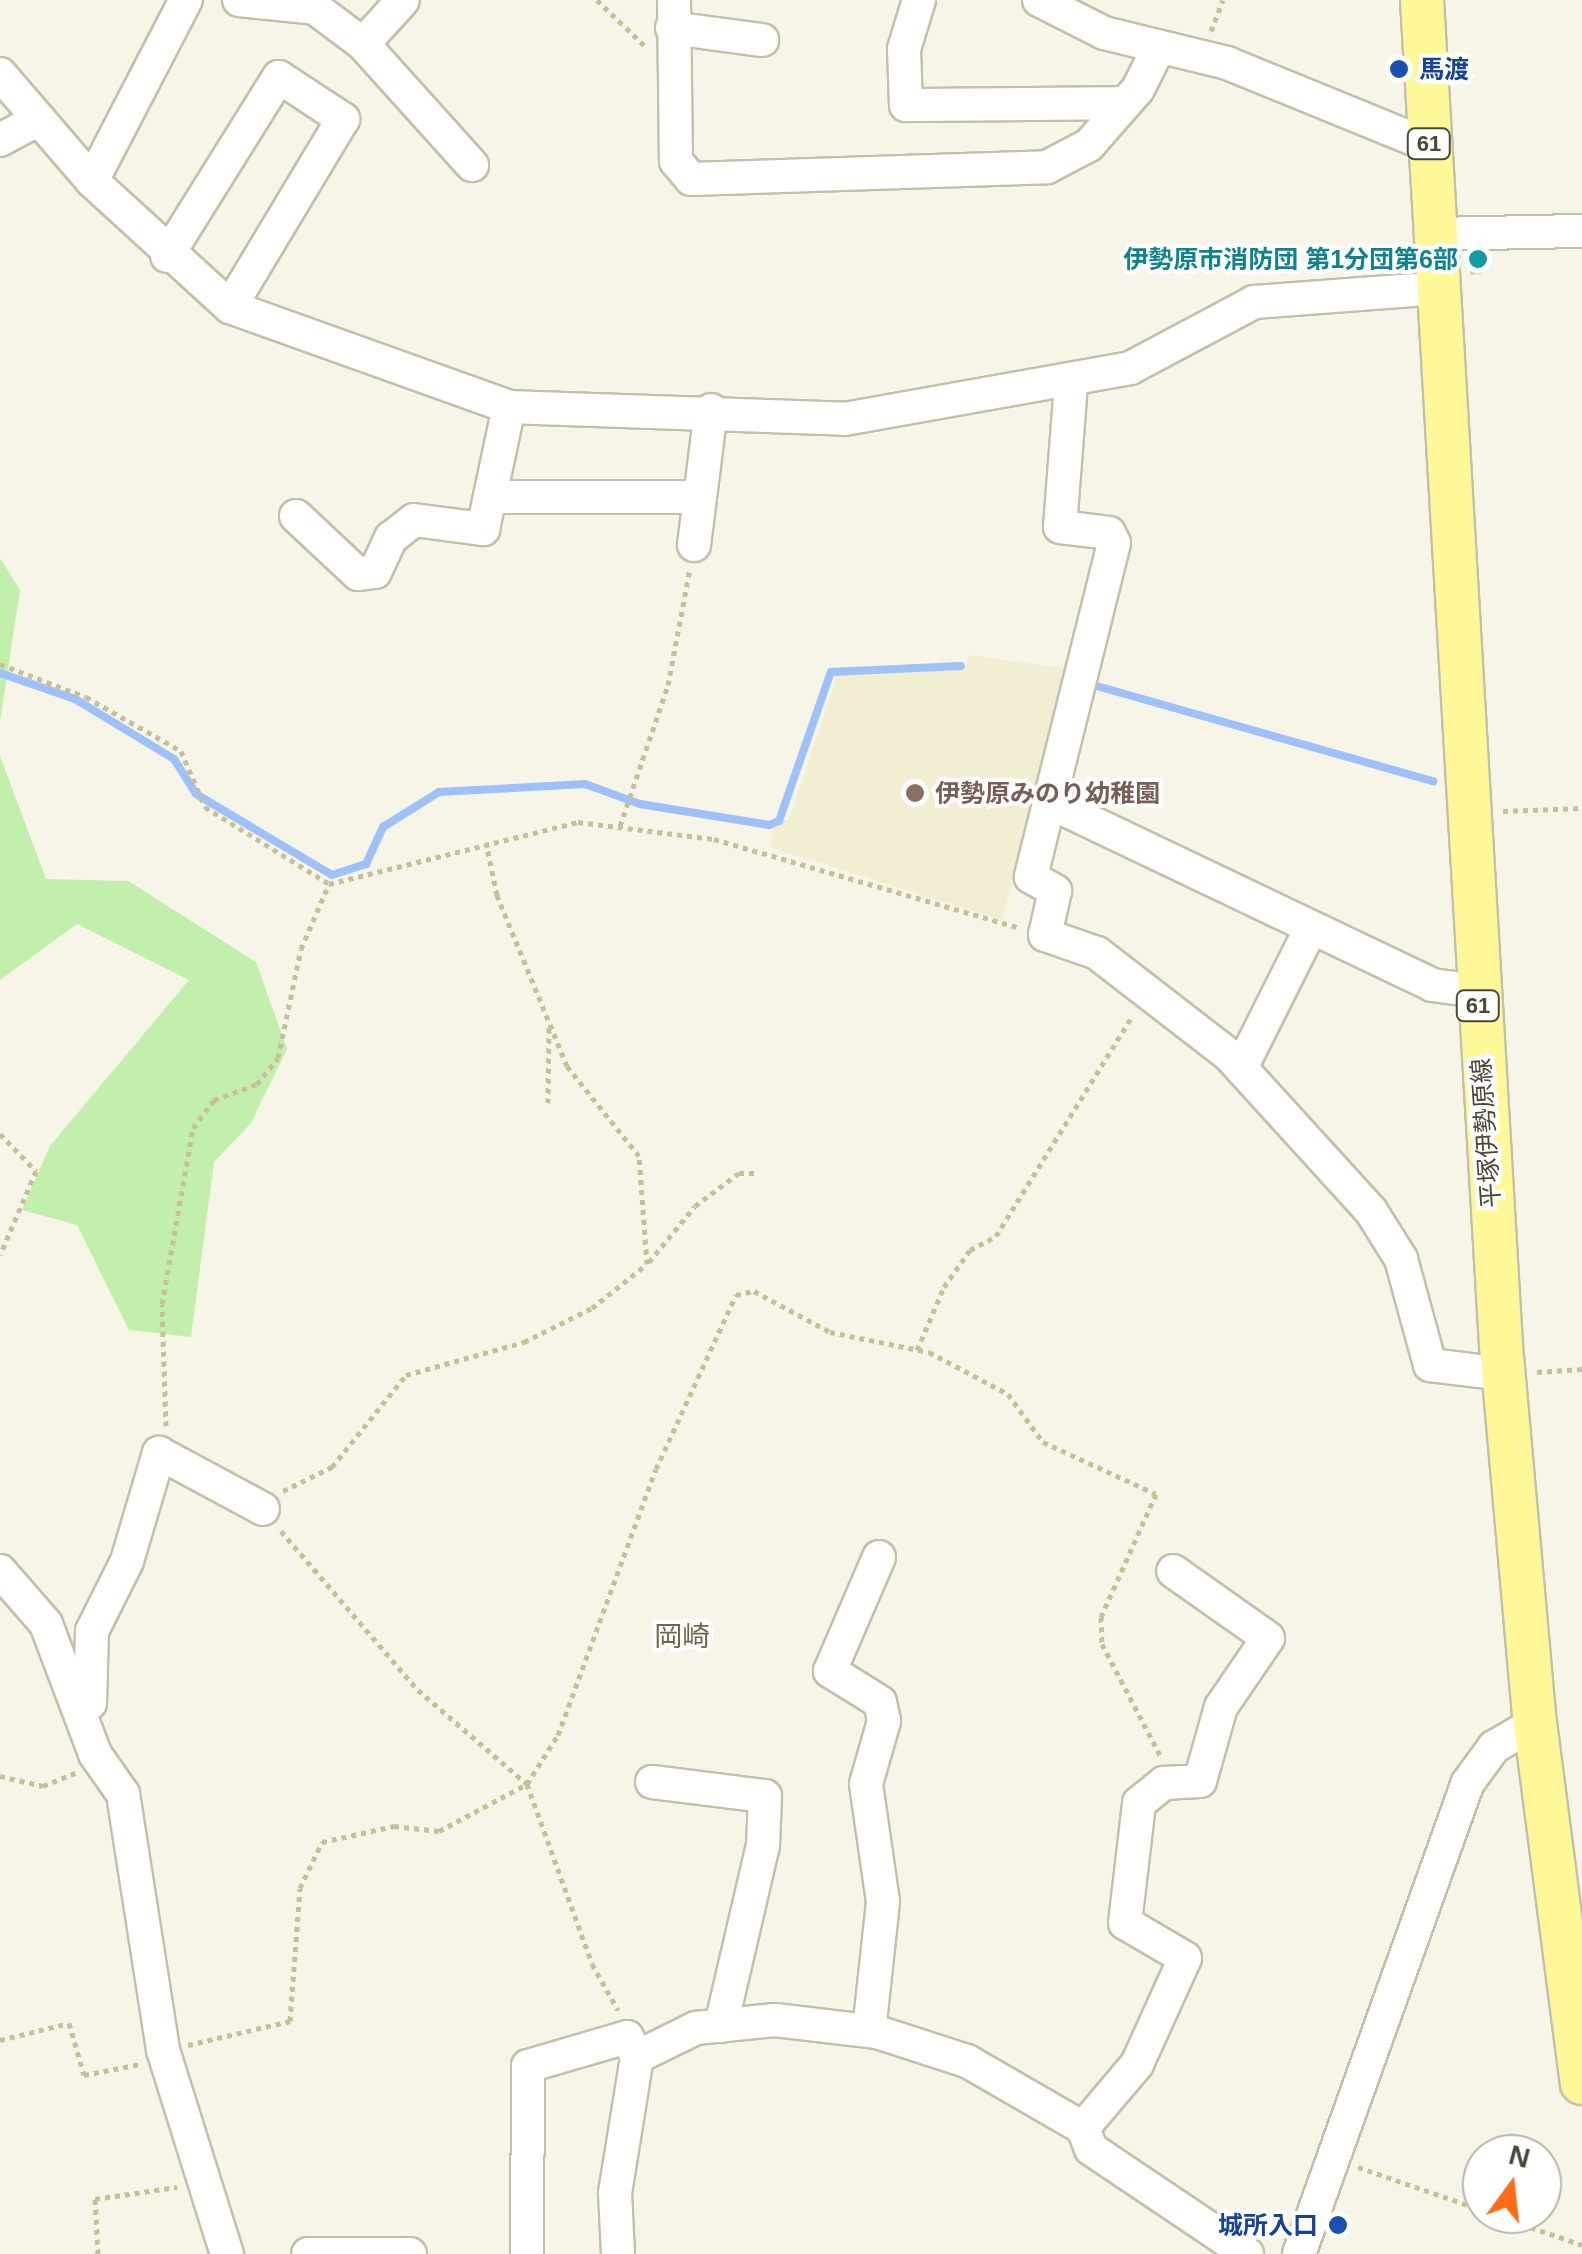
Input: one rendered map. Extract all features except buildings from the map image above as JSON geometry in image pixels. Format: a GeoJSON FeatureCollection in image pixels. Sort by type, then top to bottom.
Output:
{"type":"FeatureCollection","features":[{"type":"Feature","properties":{"kind":"main road","name":"平塚伊勢原線"},"geometry":{"type":"LineString","coordinates":[[1422,0],[1464,812],[1504,1374],[1535,1723],[1582,2083]]}},
{"type":"Feature","properties":{"kind":"street"},"geometry":{"type":"LineString","coordinates":[[92,181],[186,0]]}},
{"type":"Feature","properties":{"kind":"street"},"geometry":{"type":"LineString","coordinates":[[239,0],[315,8],[364,44],[472,165]]}},
{"type":"Feature","properties":{"kind":"street"},"geometry":{"type":"LineString","coordinates":[[364,44],[403,0]]}},
{"type":"Feature","properties":{"kind":"street"},"geometry":{"type":"LineString","coordinates":[[919,0],[904,49],[906,105],[1125,103]]}},
{"type":"Feature","properties":{"kind":"street"},"geometry":{"type":"LineString","coordinates":[[1039,0],[1104,33],[1228,63],[1430,146]]}},
{"type":"Feature","properties":{"kind":"street"},"geometry":{"type":"LineString","coordinates":[[762,40],[673,14],[676,161],[691,179],[1028,170],[1089,145],[1125,103],[1160,47]]}},
{"type":"Feature","properties":{"kind":"street"},"geometry":{"type":"LineString","coordinates":[[0,74],[92,181],[167,256],[230,307],[509,408],[711,410],[846,419],[1070,384],[1130,368],[1254,302],[1438,288]]}},
{"type":"Feature","properties":{"kind":"street"},"geometry":{"type":"LineString","coordinates":[[167,256],[279,77],[343,119],[230,307]]}},
{"type":"Feature","properties":{"kind":"street"},"geometry":{"type":"LineString","coordinates":[[0,140],[39,118]]}},
{"type":"Feature","properties":{"kind":"street"},"geometry":{"type":"LineString","coordinates":[[1435,234],[1582,231]]}},
{"type":"Feature","properties":{"kind":"street"},"geometry":{"type":"LineString","coordinates":[[1070,384],[1060,527],[1109,532],[1114,543],[1031,876],[1055,892],[1045,935],[1097,953],[1150,990],[1241,1068],[1313,1147],[1401,1259],[1430,1365],[1504,1374]]}},
{"type":"Feature","properties":{"kind":"street"},"geometry":{"type":"LineString","coordinates":[[296,516],[358,574],[375,572],[391,538],[414,520],[484,529],[509,408]]}},
{"type":"Feature","properties":{"kind":"street"},"geometry":{"type":"LineString","coordinates":[[694,545],[711,410]]}},
{"type":"Feature","properties":{"kind":"street"},"geometry":{"type":"LineString","coordinates":[[490,497],[700,497]]}},
{"type":"Feature","properties":{"kind":"street"},"geometry":{"type":"LineString","coordinates":[[1048,802],[1432,985],[1477,991]]}},
{"type":"Feature","properties":{"kind":"street"},"geometry":{"type":"LineString","coordinates":[[1241,1068],[1312,928]]}},
{"type":"Feature","properties":{"kind":"street"},"geometry":{"type":"LineString","coordinates":[[86,1712],[92,1631],[127,1561],[159,1454],[263,1510]]}},
{"type":"Feature","properties":{"kind":"street"},"geometry":{"type":"LineString","coordinates":[[869,2032],[883,1902],[866,1784],[884,1721],[880,1702],[830,1672],[879,1557]]}},
{"type":"Feature","properties":{"kind":"street"},"geometry":{"type":"LineString","coordinates":[[0,1572],[46,1624],[86,1712],[95,1754],[123,1794],[165,2054],[228,2254]]}},
{"type":"Feature","properties":{"kind":"street"},"geometry":{"type":"LineString","coordinates":[[1083,2128],[1136,2064],[1180,1980],[1185,1958],[1125,1923],[1122,1900],[1139,1803],[1164,1784],[1200,1781],[1221,1707],[1268,1638],[1173,1572]]}},
{"type":"Feature","properties":{"kind":"street"},"geometry":{"type":"LineString","coordinates":[[1298,2254],[1467,1784],[1494,1747],[1535,1723]]}},
{"type":"Feature","properties":{"kind":"street"},"geometry":{"type":"LineString","coordinates":[[652,1782],[765,1796],[763,1844],[720,2026]]}},
{"type":"Feature","properties":{"kind":"street"},"geometry":{"type":"LineString","coordinates":[[527,2254],[528,2066],[720,2026],[775,2020],[869,2032],[967,2061],[1083,2128],[1091,2149],[1247,2254]]}},
{"type":"Feature","properties":{"kind":"street"},"geometry":{"type":"LineString","coordinates":[[618,2254],[615,2194],[632,2047]]}},
{"type":"Feature","properties":{"kind":"street"},"geometry":{"type":"LineString","coordinates":[[308,2254],[410,2254]]}},
{"type":"Feature","properties":{"kind":"path"},"geometry":{"type":"LineString","coordinates":[[597,0],[671,62]]}},
{"type":"Feature","properties":{"kind":"path"},"geometry":{"type":"LineString","coordinates":[[620,826],[668,686],[694,545]]}},
{"type":"Feature","properties":{"kind":"path"},"geometry":{"type":"LineString","coordinates":[[0,664],[86,697],[180,750],[205,807],[330,884],[547,823],[620,826],[714,838],[1045,935]]}},
{"type":"Feature","properties":{"kind":"path"},"geometry":{"type":"LineString","coordinates":[[1464,812],[1582,808]]}},
{"type":"Feature","properties":{"kind":"path"},"geometry":{"type":"LineString","coordinates":[[486,843],[549,1024],[568,1066],[638,1156],[648,1264]]}},
{"type":"Feature","properties":{"kind":"path"},"geometry":{"type":"LineString","coordinates":[[159,1454],[170,1407],[162,1304],[193,1128],[214,1100],[257,1084],[278,1058],[301,949],[330,884]]}},
{"type":"Feature","properties":{"kind":"path"},"geometry":{"type":"LineString","coordinates":[[917,1350],[944,1287],[970,1250],[996,1236],[1150,990]]}},
{"type":"Feature","properties":{"kind":"path"},"geometry":{"type":"LineString","coordinates":[[548,1103],[549,1024]]}},
{"type":"Feature","properties":{"kind":"path"},"geometry":{"type":"LineString","coordinates":[[0,1134],[36,1172],[0,1256]]}},
{"type":"Feature","properties":{"kind":"path"},"geometry":{"type":"LineString","coordinates":[[632,2047],[526,1784],[418,1690],[263,1510],[332,1467],[406,1375],[524,1342],[592,1308],[648,1264],[695,1206],[740,1173],[756,1173]]}},
{"type":"Feature","properties":{"kind":"path"},"geometry":{"type":"LineString","coordinates":[[0,2040],[69,2024],[84,2075],[290,2021],[300,1888],[322,1842],[394,1826],[439,1831],[526,1784],[558,1735],[656,1469],[736,1295],[754,1291],[830,1332],[917,1350],[1008,1394],[1043,1442],[1156,1494],[1102,1617],[1102,1644],[1140,1708],[1164,1784]]}},
{"type":"Feature","properties":{"kind":"path"},"geometry":{"type":"LineString","coordinates":[[1504,1374],[1582,1369]]}},
{"type":"Feature","properties":{"kind":"path"},"geometry":{"type":"LineString","coordinates":[[0,1776],[64,1784],[95,1754]]}},
{"type":"Feature","properties":{"kind":"path"},"geometry":{"type":"LineString","coordinates":[[1332,2158],[1462,2203]]}},
{"type":"Feature","properties":{"kind":"path"},"geometry":{"type":"LineString","coordinates":[[98,2254],[95,2199],[203,2184]]}},
{"type":"Feature","properties":{"kind":"path"},"geometry":{"type":"LineString","coordinates":[[1550,2234],[1582,2245]]}},
{"type":"Feature","properties":{"kind":"shaded area","name":"伊勢原みのり幼稚園"},"geometry":{"type":"Polygon","coordinates":[[[969,655],[1070,669],[1002,920],[769,847],[774,827],[789,819],[839,670],[966,667],[969,655]]]}},
{"type":"Feature","properties":{"kind":"green space"},"geometry":{"type":"Polygon","coordinates":[[[0,558],[20,590],[0,722],[0,558]]]}},
{"type":"Feature","properties":{"kind":"green space"},"geometry":{"type":"Polygon","coordinates":[[[0,756],[46,879],[128,881],[256,962],[287,1049],[251,1123],[214,1162],[191,1337],[129,1330],[77,1225],[22,1210],[50,1146],[189,980],[77,924],[0,980],[0,756]]]}},
{"type":"Feature","properties":{"kind":"waterway"},"geometry":{"type":"LineString","coordinates":[[0,673],[75,699],[174,759],[196,794],[332,875],[366,864],[383,827],[439,792],[585,784],[640,804],[769,825],[779,821],[831,672],[961,666]]}},
{"type":"Feature","properties":{"kind":"waterway"},"geometry":{"type":"LineString","coordinates":[[1086,683],[1433,781]]}},
{"type":"Feature","properties":{"kind":"place","name":"馬渡"},"geometry":{"type":"Point","coordinates":[1399,69]}},
{"type":"Feature","properties":{"kind":"place","name":"伊勢原市消防団 第1分団第6部"},"geometry":{"type":"Point","coordinates":[1478,259]}},
{"type":"Feature","properties":{"kind":"place","name":"伊勢原みのり幼稚園"},"geometry":{"type":"Point","coordinates":[915,793]}},
{"type":"Feature","properties":{"kind":"place","name":"城所入口"},"geometry":{"type":"Point","coordinates":[1338,2225]}},
{"type":"Feature","properties":{"kind":"district","name":"岡崎"},"geometry":{"type":"Point","coordinates":[682,1637]}}]}
